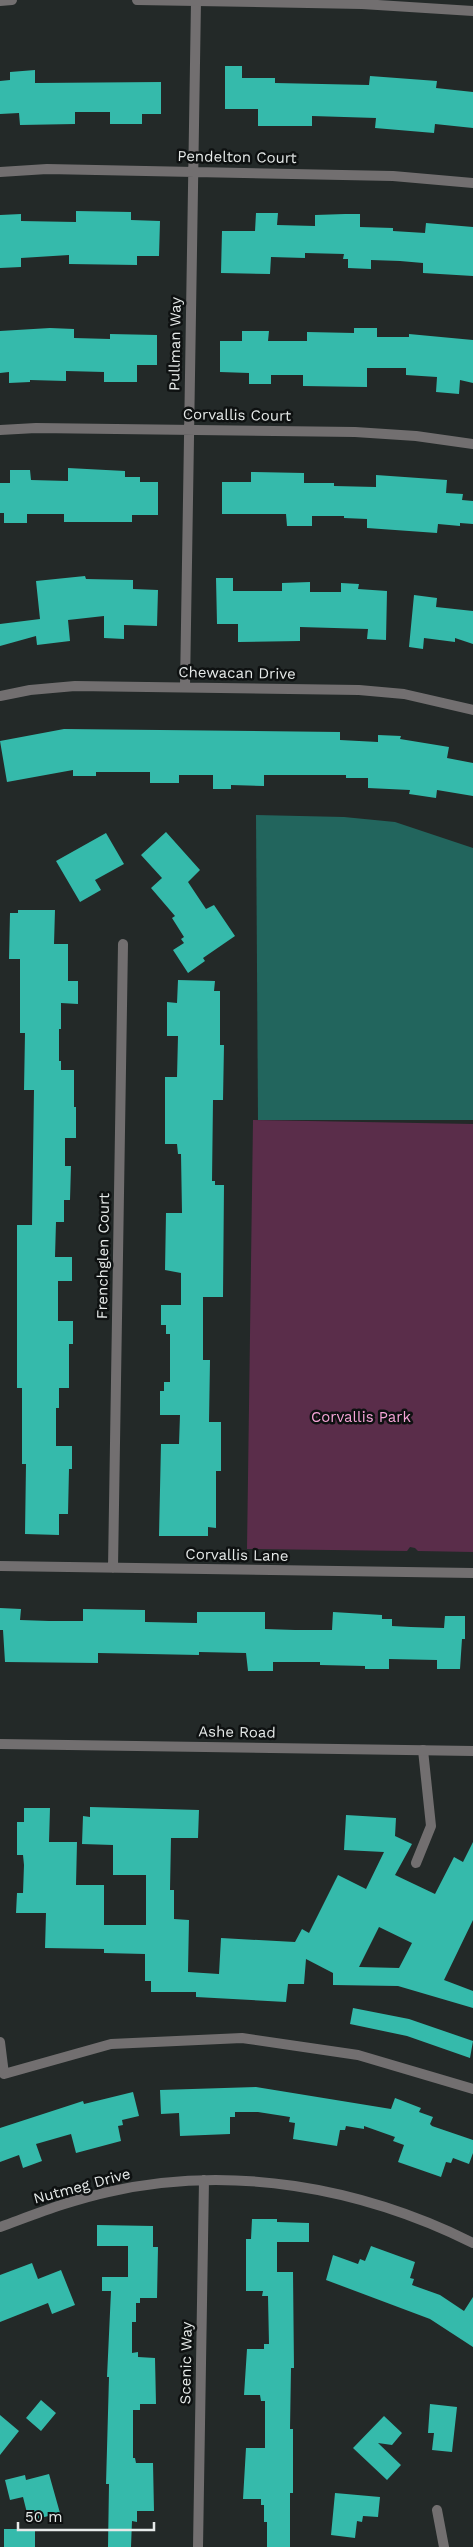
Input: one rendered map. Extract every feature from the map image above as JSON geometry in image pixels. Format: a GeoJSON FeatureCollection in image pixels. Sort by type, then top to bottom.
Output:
{"type":"FeatureCollection","features":[{"type":"Feature","properties":{"kind":"street"},"geometry":{"type":"LineString","coordinates":[[0,1],[12,0]]}},
{"type":"Feature","properties":{"kind":"street"},"geometry":{"type":"LineString","coordinates":[[137,0],[362,2],[473,12]]}},
{"type":"Feature","properties":{"kind":"street","name":"Pullman Way"},"geometry":{"type":"LineString","coordinates":[[184,687],[196,1]]}},
{"type":"Feature","properties":{"kind":"street","name":"Pendelton Court"},"geometry":{"type":"LineString","coordinates":[[0,172],[47,170],[393,176],[473,183]]}},
{"type":"Feature","properties":{"kind":"street","name":"Corvallis Court"},"geometry":{"type":"LineString","coordinates":[[0,430],[36,428],[355,432],[416,436],[473,444]]}},
{"type":"Feature","properties":{"kind":"street","name":"Chewacan Drive"},"geometry":{"type":"LineString","coordinates":[[0,696],[76,686],[359,690],[404,694],[473,710]]}},
{"type":"Feature","properties":{"kind":"street","name":"Frenchglen Court"},"geometry":{"type":"LineString","coordinates":[[113,1568],[123,944]]}},
{"type":"Feature","properties":{"kind":"street","name":"Corvallis Lane"},"geometry":{"type":"LineString","coordinates":[[0,1566],[473,1573]]}},
{"type":"Feature","properties":{"kind":"street","name":"Ashe Road"},"geometry":{"type":"LineString","coordinates":[[0,1744],[473,1751]]}},
{"type":"Feature","properties":{"kind":"street"},"geometry":{"type":"LineString","coordinates":[[416,1862],[431,1826],[422,1750]]}},
{"type":"Feature","properties":{"kind":"street"},"geometry":{"type":"LineString","coordinates":[[0,2042],[4,2074],[111,2044],[242,2038],[358,2055],[473,2089]]}},
{"type":"Feature","properties":{"kind":"street","name":"Nutmeg Drive"},"geometry":{"type":"LineString","coordinates":[[0,2227],[59,2206],[108,2192],[150,2184],[204,2180],[253,2181],[303,2187],[352,2197],[399,2211],[473,2243]]}},
{"type":"Feature","properties":{"kind":"street","name":"Scenic Way"},"geometry":{"type":"LineString","coordinates":[[198,2547],[204,2180]]}},
{"type":"Feature","properties":{"kind":"street"},"geometry":{"type":"LineString","coordinates":[[437,2510],[444,2547]]}},
{"type":"Feature","properties":{"kind":"green space","name":"Corvallis Park"},"geometry":{"type":"Polygon","coordinates":[[[253,1120],[473,1124],[473,1552],[418,1551],[410,1547],[407,1551],[247,1549],[253,1120]]]}},
{"type":"Feature","properties":{"kind":"shaded area"},"geometry":{"type":"Polygon","coordinates":[[[256,815],[344,817],[395,822],[473,848],[473,1120],[258,1120],[256,815]]]}},
{"type":"Feature","properties":{"kind":"building"},"geometry":{"type":"Polygon","coordinates":[[[225,66],[242,66],[242,78],[275,78],[275,83],[369,85],[370,76],[437,81],[436,88],[473,92],[473,128],[435,124],[434,133],[375,128],[376,118],[312,116],[312,126],[258,126],[258,109],[225,109],[225,66]]]}},
{"type":"Feature","properties":{"kind":"building"},"geometry":{"type":"Polygon","coordinates":[[[35,70],[35,83],[161,82],[161,114],[142,114],[142,124],[110,124],[110,112],[75,112],[75,124],[20,125],[19,113],[0,114],[0,81],[10,80],[10,72],[35,70]]]}},
{"type":"Feature","properties":{"kind":"building"},"geometry":{"type":"Polygon","coordinates":[[[76,211],[131,212],[131,220],[160,221],[159,256],[137,256],[137,265],[69,264],[69,255],[21,258],[21,267],[0,268],[0,215],[21,214],[21,221],[76,222],[76,211]]]}},
{"type":"Feature","properties":{"kind":"building"},"geometry":{"type":"Polygon","coordinates":[[[256,213],[278,213],[277,225],[315,226],[315,215],[360,214],[360,227],[393,228],[393,231],[425,233],[426,223],[473,227],[473,276],[423,273],[423,263],[400,261],[371,260],[371,269],[348,268],[348,259],[343,259],[344,254],[305,253],[305,258],[271,257],[270,274],[221,273],[222,231],[255,231],[256,213]]]}},
{"type":"Feature","properties":{"kind":"building"},"geometry":{"type":"Polygon","coordinates":[[[50,328],[74,329],[74,338],[110,339],[110,334],[157,335],[157,365],[137,365],[137,382],[104,382],[104,372],[66,371],[66,381],[30,380],[30,382],[9,383],[9,372],[0,373],[0,331],[50,328]]]}},
{"type":"Feature","properties":{"kind":"building"},"geometry":{"type":"Polygon","coordinates":[[[354,328],[377,328],[377,337],[409,337],[409,334],[473,340],[473,383],[460,380],[459,394],[436,392],[437,377],[406,375],[406,368],[367,368],[367,387],[303,386],[303,375],[271,375],[271,384],[249,384],[249,373],[220,372],[220,341],[242,341],[242,331],[269,331],[268,341],[307,341],[307,332],[354,333],[354,328]]]}},
{"type":"Feature","properties":{"kind":"building"},"geometry":{"type":"Polygon","coordinates":[[[68,468],[125,471],[125,477],[140,477],[140,482],[158,482],[158,515],[132,515],[132,522],[64,522],[64,514],[27,514],[27,523],[4,523],[4,513],[0,513],[0,483],[10,483],[10,470],[30,470],[31,480],[68,481],[68,468]]]}},
{"type":"Feature","properties":{"kind":"building"},"geometry":{"type":"Polygon","coordinates":[[[251,472],[304,473],[304,483],[334,483],[334,486],[376,487],[376,475],[447,480],[446,493],[463,494],[462,500],[473,501],[473,524],[460,523],[460,526],[438,524],[437,533],[367,528],[367,519],[344,518],[344,516],[312,516],[312,526],[287,526],[286,514],[222,514],[222,482],[251,482],[251,472]]]}},
{"type":"Feature","properties":{"kind":"building"},"geometry":{"type":"Polygon","coordinates":[[[85,576],[86,579],[133,580],[133,589],[158,590],[157,626],[124,625],[124,639],[104,638],[104,616],[68,620],[70,641],[37,645],[36,636],[0,646],[0,624],[40,619],[36,581],[85,576]]]}},
{"type":"Feature","properties":{"kind":"building"},"geometry":{"type":"Polygon","coordinates":[[[216,578],[233,578],[233,591],[282,591],[282,583],[310,582],[310,592],[341,592],[341,583],[359,584],[358,589],[387,591],[386,640],[367,639],[368,629],[300,627],[300,641],[238,642],[238,624],[217,624],[216,578]]]}},
{"type":"Feature","properties":{"kind":"building"},"geometry":{"type":"Polygon","coordinates":[[[414,595],[437,598],[436,607],[473,611],[473,644],[455,638],[455,642],[424,638],[423,649],[409,647],[414,595]]]}},
{"type":"Feature","properties":{"kind":"building"},"geometry":{"type":"Polygon","coordinates":[[[64,729],[340,732],[340,740],[378,742],[378,735],[401,736],[400,739],[449,747],[447,758],[473,763],[473,796],[437,790],[436,798],[409,794],[410,790],[368,788],[368,778],[346,778],[346,775],[264,775],[264,786],[231,785],[231,789],[213,789],[213,775],[179,775],[179,783],[150,783],[150,772],[96,772],[96,776],[73,776],[73,770],[7,782],[0,741],[64,729]]]}},
{"type":"Feature","properties":{"kind":"building"},"geometry":{"type":"Polygon","coordinates":[[[166,832],[200,870],[188,882],[206,909],[214,905],[235,936],[203,958],[205,961],[188,973],[173,950],[184,943],[181,939],[184,937],[172,918],[175,916],[151,888],[162,878],[141,855],[166,832]]]}},
{"type":"Feature","properties":{"kind":"building"},"geometry":{"type":"Polygon","coordinates":[[[106,833],[124,864],[95,880],[101,890],[80,902],[56,861],[106,833]]]}},
{"type":"Feature","properties":{"kind":"building"},"geometry":{"type":"Polygon","coordinates":[[[18,910],[55,910],[54,944],[68,944],[68,981],[78,981],[78,1004],[61,1003],[61,1029],[59,1029],[59,1061],[61,1061],[61,1070],[74,1070],[76,1138],[65,1138],[65,1166],[71,1166],[70,1200],[64,1200],[64,1222],[56,1222],[55,1257],[72,1257],[72,1281],[58,1281],[58,1321],[73,1321],[73,1344],[69,1344],[69,1388],[59,1388],[59,1408],[56,1408],[56,1446],[72,1446],[72,1469],[69,1469],[68,1514],[59,1514],[59,1535],[25,1534],[26,1464],[22,1464],[22,1388],[17,1388],[17,1225],[32,1225],[34,1090],[24,1090],[25,1033],[20,1033],[20,959],[9,959],[10,913],[18,913],[18,910]]]}},
{"type":"Feature","properties":{"kind":"building"},"geometry":{"type":"Polygon","coordinates":[[[178,980],[215,981],[214,991],[220,991],[220,1045],[224,1045],[223,1100],[213,1100],[212,1181],[215,1181],[215,1185],[224,1185],[223,1297],[203,1297],[203,1360],[210,1360],[209,1422],[221,1422],[221,1471],[216,1471],[216,1528],[208,1527],[208,1536],[159,1536],[161,1444],[179,1444],[180,1415],[160,1415],[160,1391],[164,1391],[164,1382],[170,1382],[170,1334],[166,1334],[166,1325],[161,1325],[161,1305],[181,1305],[181,1273],[165,1270],[166,1213],[182,1213],[181,1154],[178,1154],[177,1144],[165,1144],[165,1077],[177,1077],[178,1036],[167,1036],[167,1002],[177,1003],[178,980]]]}},
{"type":"Feature","properties":{"kind":"building"},"geometry":{"type":"Polygon","coordinates":[[[0,1608],[21,1609],[20,1620],[49,1621],[83,1621],[83,1609],[145,1610],[145,1622],[197,1623],[197,1612],[265,1612],[265,1629],[295,1630],[332,1630],[333,1612],[382,1615],[382,1619],[392,1619],[392,1626],[444,1628],[445,1616],[465,1616],[465,1639],[462,1639],[460,1669],[437,1669],[437,1660],[389,1659],[389,1669],[365,1669],[365,1666],[320,1665],[320,1662],[273,1662],[273,1671],[248,1671],[246,1653],[199,1652],[199,1655],[98,1653],[98,1663],[5,1662],[3,1630],[0,1630],[0,1608]]]}},
{"type":"Feature","properties":{"kind":"building"},"geometry":{"type":"Polygon","coordinates":[[[90,1807],[199,1810],[198,1838],[171,1838],[170,1890],[174,1890],[174,1919],[189,1920],[188,1972],[219,1974],[221,1938],[295,1942],[302,1929],[309,1933],[338,1875],[366,1889],[384,1852],[344,1850],[346,1815],[396,1818],[395,1836],[412,1844],[395,1875],[435,1894],[454,1857],[463,1862],[473,1842],[473,1920],[444,1980],[473,1991],[473,2008],[398,1986],[333,1985],[333,1973],[306,1959],[304,1984],[288,1984],[286,2002],[196,1997],[196,1992],[151,1992],[151,1981],[145,1981],[145,1954],[104,1953],[104,1949],[45,1948],[46,1913],[16,1913],[17,1893],[23,1893],[24,1865],[23,1855],[17,1855],[17,1822],[24,1822],[24,1808],[50,1808],[49,1842],[77,1842],[76,1885],[104,1885],[104,1925],[146,1925],[146,1875],[113,1875],[113,1845],[82,1844],[83,1816],[90,1817],[90,1807]],[[379,1927],[359,1967],[399,1968],[412,1943],[379,1927]]]}},
{"type":"Feature","properties":{"kind":"building"},"geometry":{"type":"Polygon","coordinates":[[[353,2008],[409,2019],[473,2041],[470,2058],[407,2036],[350,2024],[353,2008]]]}},
{"type":"Feature","properties":{"kind":"building"},"geometry":{"type":"Polygon","coordinates":[[[256,2087],[391,2109],[395,2098],[421,2108],[419,2112],[433,2117],[430,2124],[432,2126],[473,2140],[473,2153],[469,2164],[453,2158],[451,2163],[446,2162],[441,2177],[398,2162],[404,2145],[393,2141],[395,2137],[364,2126],[364,2129],[346,2126],[345,2130],[340,2130],[337,2146],[293,2139],[295,2123],[289,2122],[290,2117],[258,2112],[235,2112],[235,2117],[230,2117],[230,2134],[180,2136],[179,2113],[161,2114],[160,2090],[256,2087]]]}},
{"type":"Feature","properties":{"kind":"building"},"geometry":{"type":"Polygon","coordinates":[[[133,2092],[139,2116],[122,2120],[123,2125],[118,2126],[121,2141],[76,2153],[71,2134],[36,2144],[42,2161],[23,2168],[19,2155],[0,2162],[0,2128],[83,2101],[84,2104],[133,2092]]]}},
{"type":"Feature","properties":{"kind":"building"},"geometry":{"type":"Polygon","coordinates":[[[252,2219],[277,2219],[277,2222],[309,2223],[309,2242],[277,2242],[277,2272],[293,2272],[294,2368],[291,2368],[290,2429],[293,2429],[293,2493],[290,2493],[290,2547],[267,2547],[267,2522],[264,2522],[264,2505],[261,2505],[261,2499],[243,2499],[246,2448],[265,2448],[265,2401],[261,2401],[260,2395],[244,2395],[247,2349],[264,2349],[264,2344],[269,2344],[268,2296],[262,2296],[263,2291],[246,2291],[246,2239],[251,2239],[252,2219]]]}},
{"type":"Feature","properties":{"kind":"building"},"geometry":{"type":"Polygon","coordinates":[[[97,2225],[153,2226],[153,2247],[158,2247],[157,2298],[140,2298],[140,2303],[136,2303],[136,2322],[132,2322],[132,2353],[138,2352],[138,2357],[155,2358],[156,2404],[140,2404],[140,2410],[133,2410],[133,2458],[135,2458],[136,2463],[153,2463],[154,2511],[137,2511],[137,2522],[132,2521],[131,2547],[108,2547],[109,2484],[106,2484],[109,2377],[107,2377],[111,2291],[102,2291],[102,2277],[128,2277],[128,2246],[97,2246],[97,2225]]]}},
{"type":"Feature","properties":{"kind":"building"},"geometry":{"type":"Polygon","coordinates":[[[371,2246],[415,2262],[410,2278],[414,2279],[412,2285],[440,2295],[464,2311],[473,2297],[473,2347],[430,2319],[326,2280],[333,2255],[358,2264],[360,2259],[365,2261],[371,2246]]]}},
{"type":"Feature","properties":{"kind":"building"},"geometry":{"type":"Polygon","coordinates":[[[32,2263],[38,2279],[61,2270],[75,2305],[52,2314],[48,2303],[0,2322],[0,2275],[32,2263]]]}},
{"type":"Feature","properties":{"kind":"building"},"geometry":{"type":"Polygon","coordinates":[[[41,2400],[56,2413],[41,2431],[26,2418],[41,2400]]]}},
{"type":"Feature","properties":{"kind":"building"},"geometry":{"type":"Polygon","coordinates":[[[430,2404],[457,2407],[452,2452],[432,2450],[434,2433],[428,2433],[430,2404]]]}},
{"type":"Feature","properties":{"kind":"building"},"geometry":{"type":"Polygon","coordinates":[[[0,2415],[19,2431],[0,2455],[0,2415]]]}},
{"type":"Feature","properties":{"kind":"building"},"geometry":{"type":"Polygon","coordinates":[[[384,2416],[402,2433],[392,2445],[378,2443],[401,2465],[387,2480],[353,2448],[384,2416]]]}},
{"type":"Feature","properties":{"kind":"building"},"geometry":{"type":"Polygon","coordinates":[[[49,2474],[60,2513],[29,2521],[23,2497],[10,2500],[5,2480],[25,2475],[26,2480],[49,2474]]]}},
{"type":"Feature","properties":{"kind":"building"},"geometry":{"type":"Polygon","coordinates":[[[335,2493],[380,2497],[378,2517],[363,2516],[362,2522],[357,2521],[355,2538],[331,2535],[335,2493]]]}},
{"type":"Feature","properties":{"kind":"building"},"geometry":{"type":"Polygon","coordinates":[[[4,2529],[35,2529],[35,2547],[4,2547],[4,2529]]]}}]}
